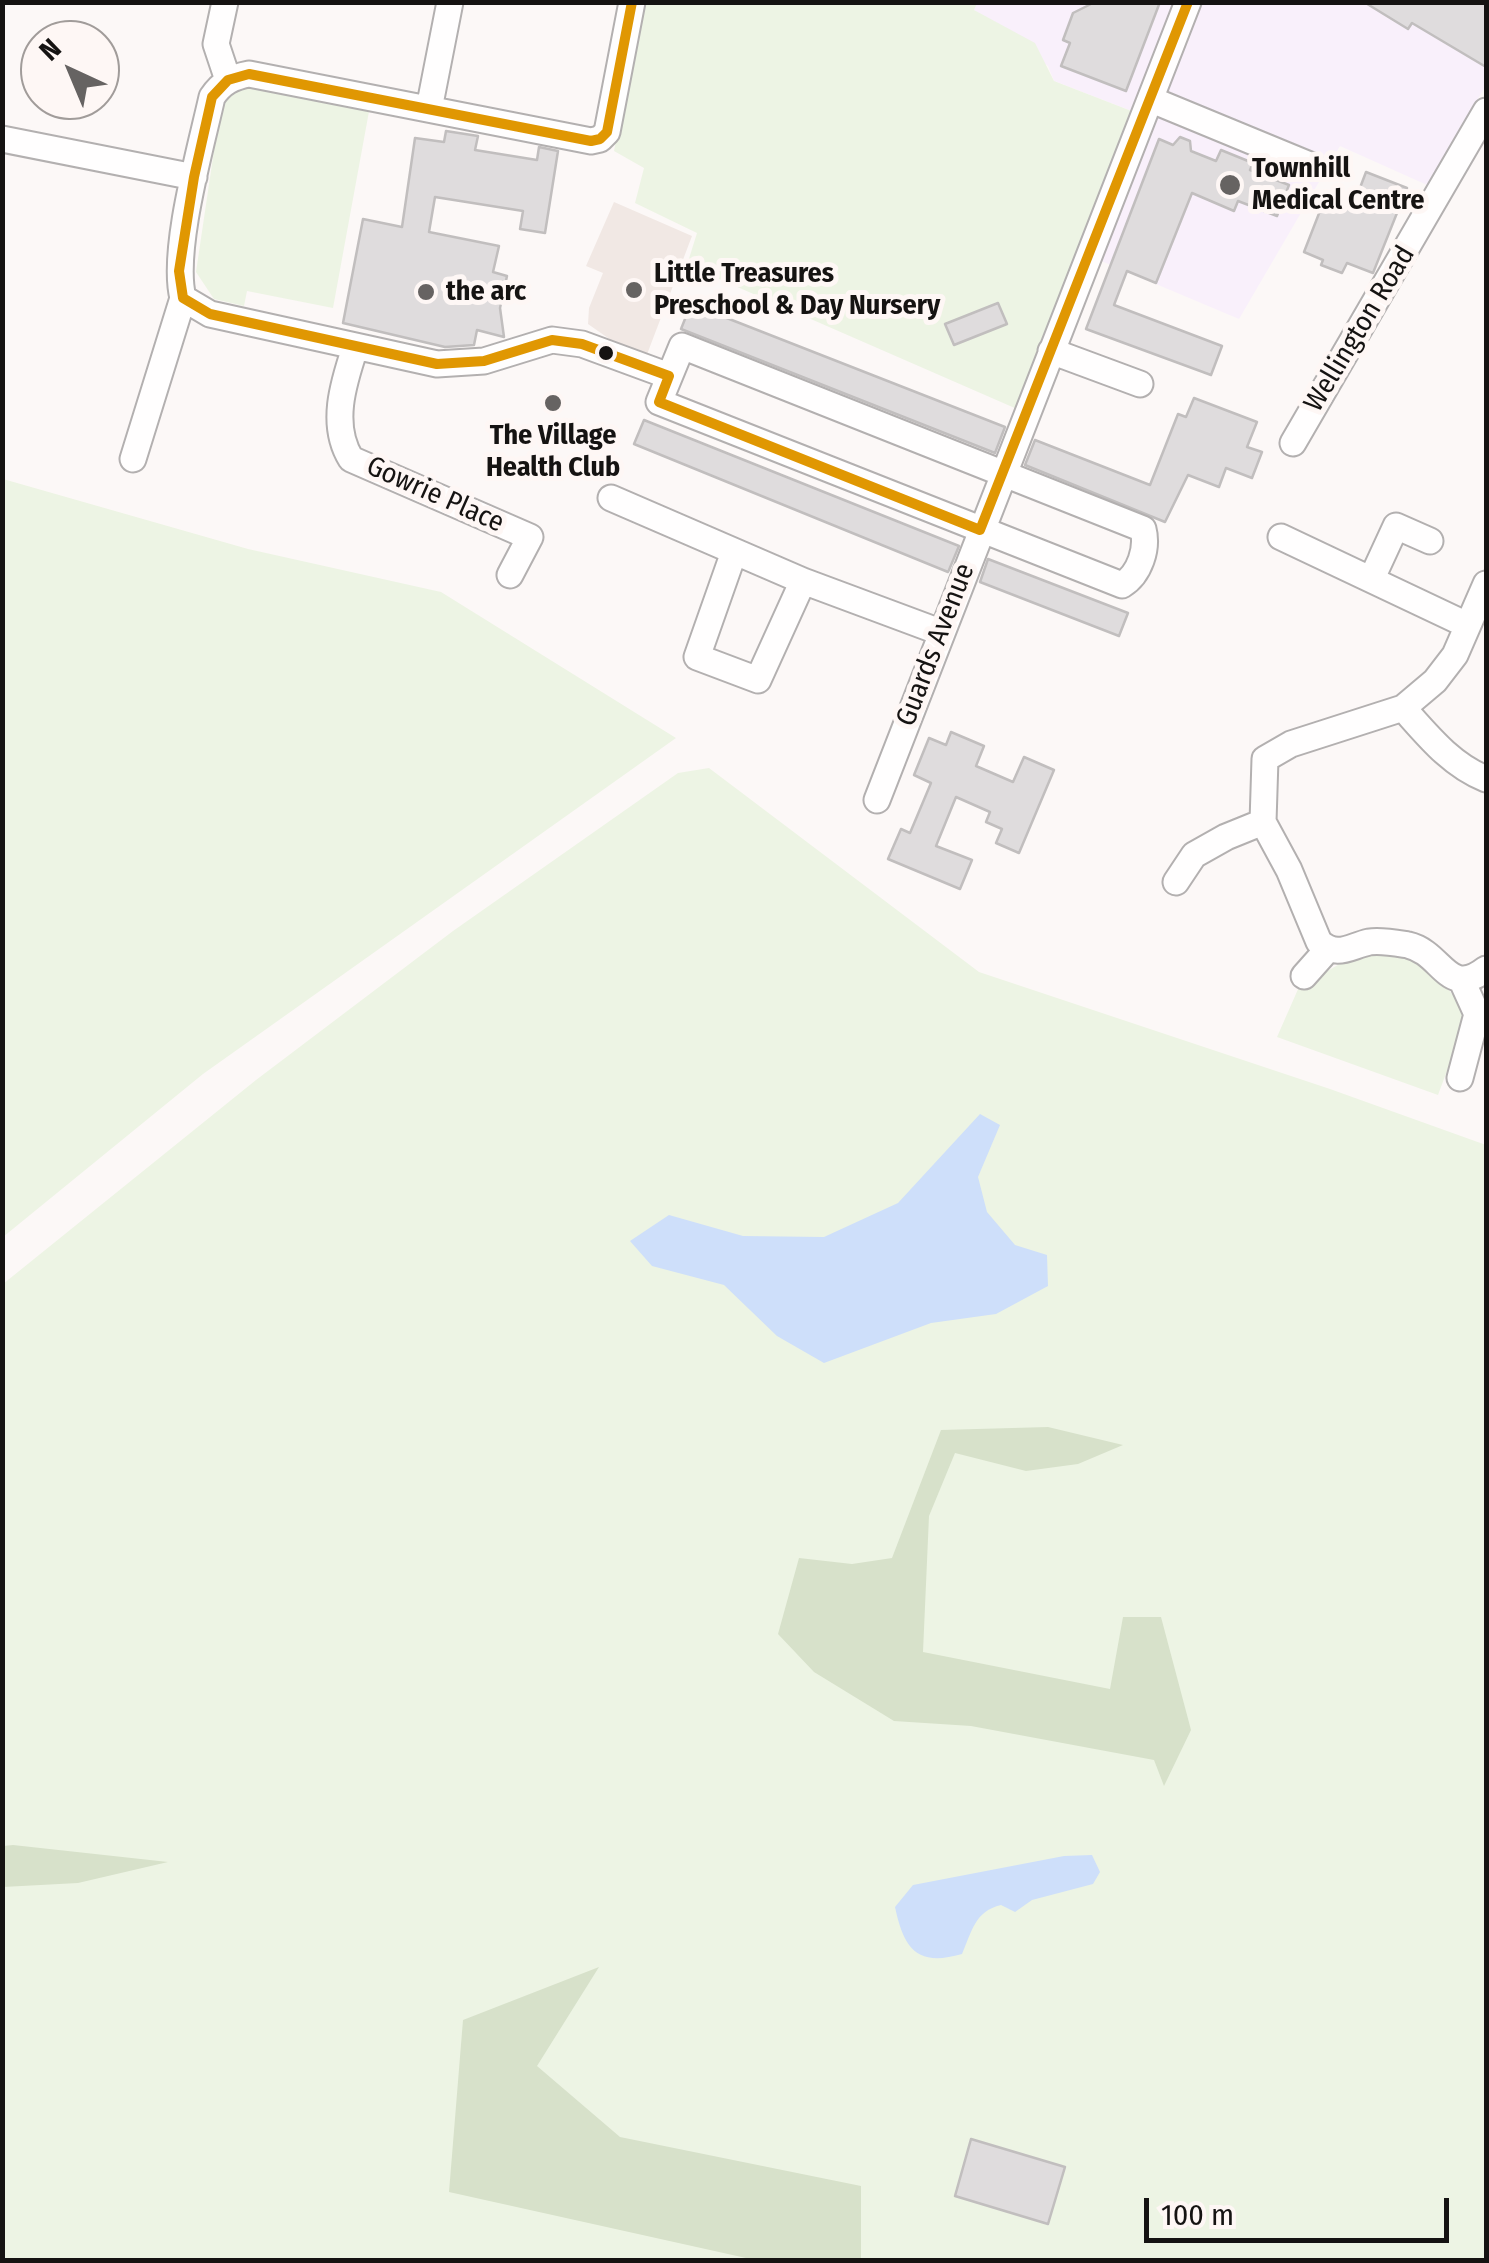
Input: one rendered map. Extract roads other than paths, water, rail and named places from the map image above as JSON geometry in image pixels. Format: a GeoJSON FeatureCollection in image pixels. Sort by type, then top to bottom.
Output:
{"type":"FeatureCollection","features":[{"type":"Feature","properties":{"kind":"street"},"geometry":{"type":"LineString","coordinates":[[225,2],[216,44],[228,80]]}},
{"type":"Feature","properties":{"kind":"street"},"geometry":{"type":"LineString","coordinates":[[429,109],[450,2]]}},
{"type":"Feature","properties":{"kind":"street"},"geometry":{"type":"LineString","coordinates":[[133,459],[183,298],[178,271],[212,96],[228,80],[250,74],[600,140],[607,132],[632,2]]}},
{"type":"Feature","properties":{"kind":"street","name":"Guards Avenue"},"geometry":{"type":"LineString","coordinates":[[876,800],[1188,2]]}},
{"type":"Feature","properties":{"kind":"street"},"geometry":{"type":"LineString","coordinates":[[1152,100],[1312,166]]}},
{"type":"Feature","properties":{"kind":"street","name":"Wellington Road"},"geometry":{"type":"LineString","coordinates":[[1292,443],[1486,111]]}},
{"type":"Feature","properties":{"kind":"street"},"geometry":{"type":"LineString","coordinates":[[2,139],[194,178]]}},
{"type":"Feature","properties":{"kind":"street"},"geometry":{"type":"LineString","coordinates":[[183,298],[210,314],[436,364],[484,362],[552,340],[582,344],[670,376]]}},
{"type":"Feature","properties":{"kind":"street"},"geometry":{"type":"LineString","coordinates":[[682,346],[1142,529],[1146,542],[1141,559],[1131,579],[1122,585],[980,530],[659,402],[670,376],[682,346]]}},
{"type":"Feature","properties":{"kind":"street","name":"Gowrie Place"},"geometry":{"type":"LineString","coordinates":[[356,348],[338,422],[340,441],[351,459],[530,537],[510,575]]}},
{"type":"Feature","properties":{"kind":"street"},"geometry":{"type":"LineString","coordinates":[[1051,351],[1140,384]]}},
{"type":"Feature","properties":{"kind":"street"},"geometry":{"type":"LineString","coordinates":[[610,498],[804,581],[940,632]]}},
{"type":"Feature","properties":{"kind":"street"},"geometry":{"type":"LineString","coordinates":[[1372,578],[1396,526],[1430,542]]}},
{"type":"Feature","properties":{"kind":"street"},"geometry":{"type":"LineString","coordinates":[[1282,536],[1466,625]]}},
{"type":"Feature","properties":{"kind":"street"},"geometry":{"type":"LineString","coordinates":[[734,552],[697,657],[758,680],[804,581]]}},
{"type":"Feature","properties":{"kind":"street"},"geometry":{"type":"LineString","coordinates":[[1486,584],[1454,655],[1435,681],[1403,708],[1291,744],[1265,759],[1262,822],[1289,870],[1319,942],[1328,949],[1340,953],[1371,942],[1416,947],[1462,981],[1486,969]]}},
{"type":"Feature","properties":{"kind":"street"},"geometry":{"type":"LineString","coordinates":[[1403,708],[1437,746],[1468,772],[1486,779]]}},
{"type":"Feature","properties":{"kind":"street"},"geometry":{"type":"LineString","coordinates":[[1176,882],[1194,855],[1262,822]]}},
{"type":"Feature","properties":{"kind":"street"},"geometry":{"type":"LineString","coordinates":[[1304,976],[1328,949]]}},
{"type":"Feature","properties":{"kind":"street"},"geometry":{"type":"LineString","coordinates":[[1460,1078],[1478,1014],[1462,981]]}},
{"type":"Feature","properties":{"kind":"water"},"geometry":{"type":"Polygon","coordinates":[[[980,1114],[1000,1125],[978,1177],[987,1212],[1015,1245],[1047,1255],[1048,1286],[996,1314],[931,1323],[824,1363],[777,1336],[724,1285],[652,1266],[630,1241],[669,1215],[743,1236],[824,1237],[898,1203],[980,1114]]]}},
{"type":"Feature","properties":{"kind":"water"},"geometry":{"type":"Polygon","coordinates":[[[1092,1855],[1100,1872],[1093,1884],[1032,1900],[1015,1912],[1001,1905],[992,1908],[976,1923],[962,1954],[923,1956],[908,1944],[903,1934],[895,1907],[913,1885],[1064,1856],[1092,1855]]]}},
{"type":"Feature","properties":{"kind":"place","name":"Townhill Medical Centre"},"geometry":{"type":"Point","coordinates":[1230,185]}},
{"type":"Feature","properties":{"kind":"place","name":"Little Treasures Preschool & Day Nursery"},"geometry":{"type":"Point","coordinates":[634,290]}},
{"type":"Feature","properties":{"kind":"place","name":"the arc"},"geometry":{"type":"Point","coordinates":[426,292]}},
{"type":"Feature","properties":{"kind":"place","name":"The Village Health Club"},"geometry":{"type":"Point","coordinates":[553,403]}}]}
